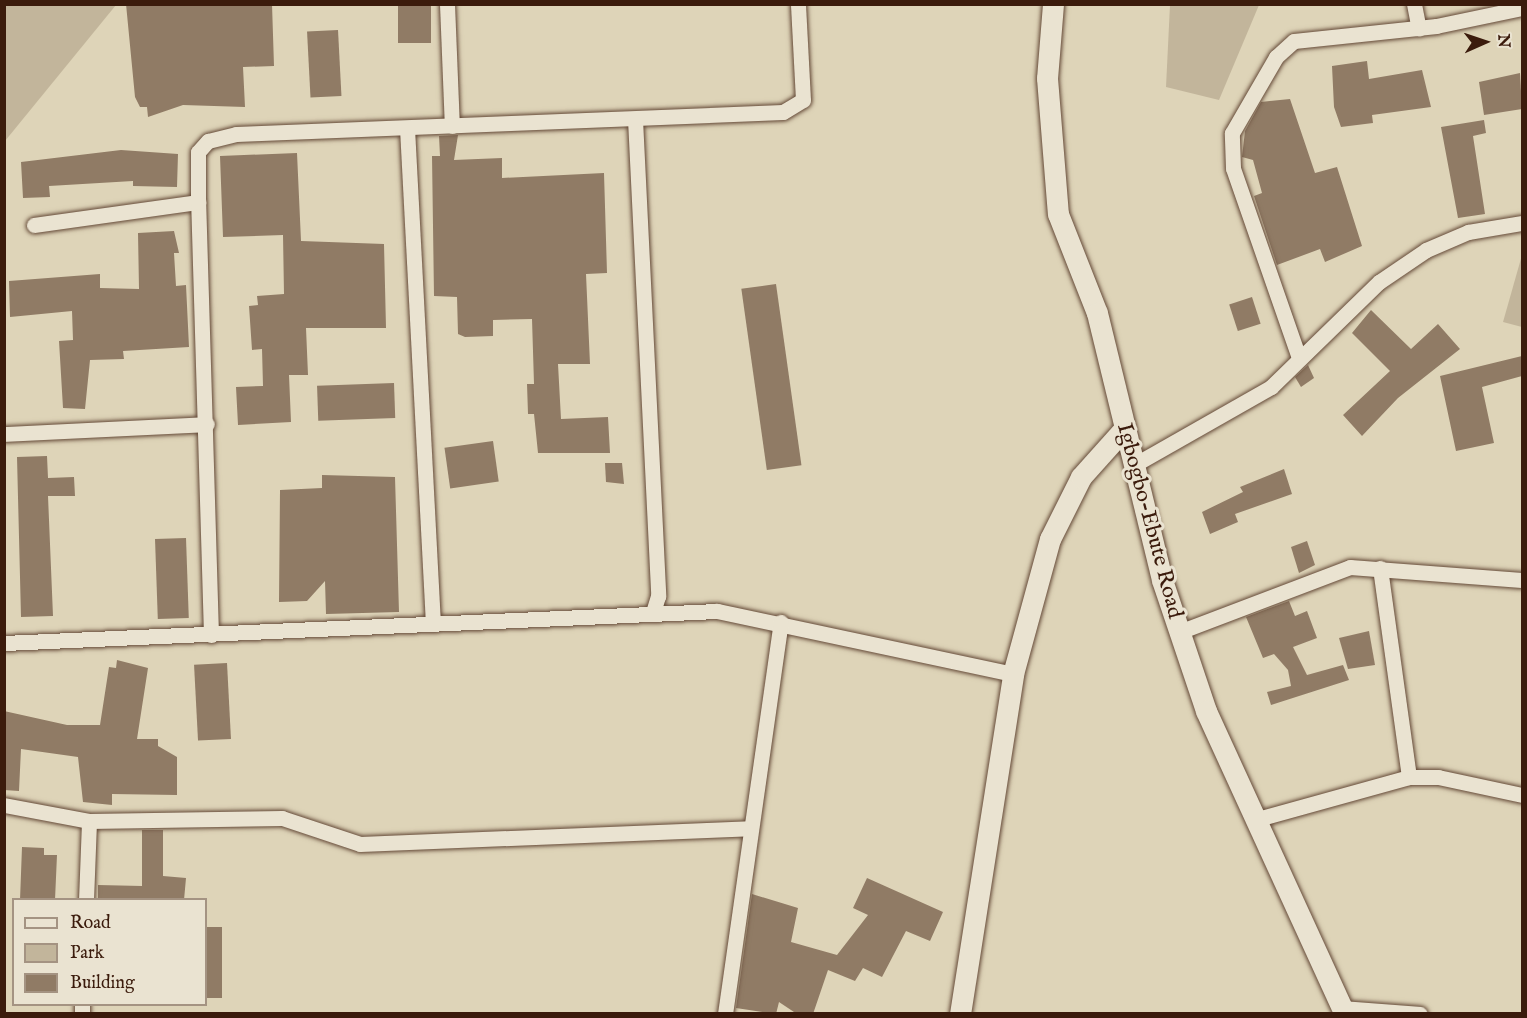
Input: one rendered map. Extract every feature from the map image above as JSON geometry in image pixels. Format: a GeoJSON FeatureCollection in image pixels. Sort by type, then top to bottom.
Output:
{"type":"FeatureCollection","features":[{"type":"Feature","properties":{"kind":"main road","name":"Igbogbo-Ebute Road"},"geometry":{"type":"LineString","coordinates":[[1053,4],[1047,78],[1058,214],[1097,313],[1132,466],[1179,632],[1206,711],[1254,820],[1344,1011]]}},
{"type":"Feature","properties":{"kind":"main road"},"geometry":{"type":"LineString","coordinates":[[960,1014],[1013,674],[1050,539],[1082,477],[1123,430]]}},
{"type":"Feature","properties":{"kind":"street"},"geometry":{"type":"LineString","coordinates":[[447,4],[452,126]]}},
{"type":"Feature","properties":{"kind":"street"},"geometry":{"type":"LineString","coordinates":[[211,635],[207,424],[198,202],[198,152],[208,141],[236,134],[634,119],[796,109],[804,85],[798,4]]}},
{"type":"Feature","properties":{"kind":"street"},"geometry":{"type":"LineString","coordinates":[[1414,4],[1419,29]]}},
{"type":"Feature","properties":{"kind":"street"},"geometry":{"type":"LineString","coordinates":[[1298,355],[1233,168],[1232,133],[1276,57],[1294,41],[1419,29],[1522,8]]}},
{"type":"Feature","properties":{"kind":"street"},"geometry":{"type":"LineString","coordinates":[[634,119],[658,596],[653,612]]}},
{"type":"Feature","properties":{"kind":"street"},"geometry":{"type":"LineString","coordinates":[[407,128],[433,623]]}},
{"type":"Feature","properties":{"kind":"street"},"geometry":{"type":"LineString","coordinates":[[34,225],[198,202]]}},
{"type":"Feature","properties":{"kind":"street"},"geometry":{"type":"LineString","coordinates":[[1132,466],[1271,387],[1298,355],[1379,282],[1426,250],[1468,232],[1522,223]]}},
{"type":"Feature","properties":{"kind":"street"},"geometry":{"type":"LineString","coordinates":[[4,434],[207,424]]}},
{"type":"Feature","properties":{"kind":"street"},"geometry":{"type":"LineString","coordinates":[[1179,632],[1332,570],[1380,568],[1522,580]]}},
{"type":"Feature","properties":{"kind":"street"},"geometry":{"type":"LineString","coordinates":[[1380,568],[1409,777]]}},
{"type":"Feature","properties":{"kind":"street"},"geometry":{"type":"LineString","coordinates":[[4,643],[211,635],[653,612],[717,611],[781,622],[1013,674]]}},
{"type":"Feature","properties":{"kind":"street"},"geometry":{"type":"LineString","coordinates":[[725,1014],[781,622]]}},
{"type":"Feature","properties":{"kind":"street"},"geometry":{"type":"LineString","coordinates":[[1254,820],[1409,777],[1438,777],[1522,795]]}},
{"type":"Feature","properties":{"kind":"street"},"geometry":{"type":"LineString","coordinates":[[4,806],[89,821],[282,818],[360,844],[750,828]]}},
{"type":"Feature","properties":{"kind":"street"},"geometry":{"type":"LineString","coordinates":[[86,898],[89,821]]}},
{"type":"Feature","properties":{"kind":"street"},"geometry":{"type":"LineString","coordinates":[[1344,1011],[1420,1014]]}},
{"type":"Feature","properties":{"kind":"green space"},"geometry":{"type":"Polygon","coordinates":[[[4,5],[116,5],[5,141],[4,5]]]}},
{"type":"Feature","properties":{"kind":"green space"},"geometry":{"type":"Polygon","coordinates":[[[1170,5],[1259,5],[1219,100],[1166,87],[1170,5]]]}},
{"type":"Feature","properties":{"kind":"green space"},"geometry":{"type":"Polygon","coordinates":[[[1522,255],[1522,327],[1503,322],[1522,255]]]}},
{"type":"Feature","properties":{"kind":"building"},"geometry":{"type":"Polygon","coordinates":[[[126,4],[272,4],[274,66],[243,67],[245,107],[183,105],[148,117],[147,107],[140,107],[135,97],[126,4]]]}},
{"type":"Feature","properties":{"kind":"building"},"geometry":{"type":"Polygon","coordinates":[[[398,4],[431,4],[431,43],[398,43],[398,4]]]}},
{"type":"Feature","properties":{"kind":"building"},"geometry":{"type":"Polygon","coordinates":[[[338,30],[341,96],[310,98],[307,32],[338,30]]]}},
{"type":"Feature","properties":{"kind":"building"},"geometry":{"type":"Polygon","coordinates":[[[1367,61],[1369,79],[1422,70],[1431,107],[1372,115],[1373,123],[1341,127],[1334,107],[1332,66],[1367,61]]]}},
{"type":"Feature","properties":{"kind":"building"},"geometry":{"type":"Polygon","coordinates":[[[1520,73],[1522,109],[1484,115],[1479,82],[1520,73]]]}},
{"type":"Feature","properties":{"kind":"building"},"geometry":{"type":"Polygon","coordinates":[[[1290,99],[1315,173],[1337,167],[1362,246],[1325,262],[1320,249],[1277,265],[1254,196],[1262,193],[1253,160],[1242,157],[1245,131],[1261,102],[1290,99]]]}},
{"type":"Feature","properties":{"kind":"building"},"geometry":{"type":"Polygon","coordinates":[[[1484,120],[1486,133],[1473,136],[1485,214],[1458,218],[1441,127],[1484,120]]]}},
{"type":"Feature","properties":{"kind":"building"},"geometry":{"type":"Polygon","coordinates":[[[458,135],[454,160],[502,158],[502,178],[604,173],[607,273],[586,274],[590,364],[558,364],[561,419],[608,417],[610,453],[538,453],[534,414],[528,414],[527,384],[534,384],[532,319],[493,320],[493,336],[465,337],[458,334],[457,297],[434,296],[432,156],[440,156],[439,136],[458,135]]]}},
{"type":"Feature","properties":{"kind":"building"},"geometry":{"type":"Polygon","coordinates":[[[121,150],[178,154],[177,187],[133,186],[133,181],[49,186],[50,197],[23,198],[21,162],[121,150]]]}},
{"type":"Feature","properties":{"kind":"building"},"geometry":{"type":"Polygon","coordinates":[[[297,153],[301,241],[384,244],[386,328],[306,328],[308,375],[289,375],[291,422],[238,425],[236,387],[263,386],[262,349],[252,350],[249,306],[258,305],[257,296],[284,294],[283,235],[223,237],[220,156],[297,153]]]}},
{"type":"Feature","properties":{"kind":"building"},"geometry":{"type":"Polygon","coordinates":[[[174,231],[179,253],[174,253],[176,286],[186,285],[189,347],[123,351],[124,359],[90,360],[85,409],[63,408],[59,341],[73,340],[72,311],[10,317],[9,281],[100,274],[100,288],[139,289],[138,233],[174,231]]]}},
{"type":"Feature","properties":{"kind":"building"},"geometry":{"type":"Polygon","coordinates":[[[776,284],[801,465],[767,470],[741,289],[776,284]]]}},
{"type":"Feature","properties":{"kind":"building"},"geometry":{"type":"Polygon","coordinates":[[[1252,297],[1261,324],[1238,331],[1229,304],[1252,297]]]}},
{"type":"Feature","properties":{"kind":"building"},"geometry":{"type":"Polygon","coordinates":[[[1371,310],[1411,349],[1438,324],[1460,349],[1398,398],[1362,436],[1343,415],[1390,371],[1352,333],[1371,310]]]}},
{"type":"Feature","properties":{"kind":"building"},"geometry":{"type":"Polygon","coordinates":[[[1522,356],[1522,376],[1482,387],[1494,443],[1456,451],[1440,376],[1522,356]]]}},
{"type":"Feature","properties":{"kind":"building"},"geometry":{"type":"Polygon","coordinates":[[[1308,365],[1314,378],[1301,387],[1295,377],[1308,365]]]}},
{"type":"Feature","properties":{"kind":"building"},"geometry":{"type":"Polygon","coordinates":[[[394,383],[395,418],[318,421],[317,386],[394,383]]]}},
{"type":"Feature","properties":{"kind":"building"},"geometry":{"type":"Polygon","coordinates":[[[493,441],[499,482],[450,488],[444,448],[493,441]]]}},
{"type":"Feature","properties":{"kind":"building"},"geometry":{"type":"Polygon","coordinates":[[[47,456],[48,478],[74,477],[75,496],[48,496],[53,616],[21,617],[17,457],[47,456]]]}},
{"type":"Feature","properties":{"kind":"building"},"geometry":{"type":"Polygon","coordinates":[[[605,463],[622,463],[624,484],[606,482],[605,463]]]}},
{"type":"Feature","properties":{"kind":"building"},"geometry":{"type":"Polygon","coordinates":[[[1284,469],[1292,494],[1235,514],[1238,522],[1210,534],[1202,512],[1243,492],[1240,487],[1284,469]]]}},
{"type":"Feature","properties":{"kind":"building"},"geometry":{"type":"Polygon","coordinates":[[[322,475],[395,477],[399,612],[326,614],[325,581],[307,601],[279,602],[280,490],[322,488],[322,475]]]}},
{"type":"Feature","properties":{"kind":"building"},"geometry":{"type":"Polygon","coordinates":[[[186,538],[189,618],[158,619],[155,539],[186,538]]]}},
{"type":"Feature","properties":{"kind":"building"},"geometry":{"type":"Polygon","coordinates":[[[1307,541],[1315,565],[1299,573],[1291,547],[1307,541]]]}},
{"type":"Feature","properties":{"kind":"building"},"geometry":{"type":"Polygon","coordinates":[[[1289,601],[1295,616],[1307,611],[1317,638],[1293,647],[1307,675],[1343,665],[1349,680],[1271,705],[1267,692],[1291,686],[1288,670],[1274,654],[1263,658],[1246,617],[1289,601]]]}},
{"type":"Feature","properties":{"kind":"building"},"geometry":{"type":"Polygon","coordinates":[[[1369,631],[1375,665],[1348,669],[1339,638],[1369,631]]]}},
{"type":"Feature","properties":{"kind":"building"},"geometry":{"type":"Polygon","coordinates":[[[117,660],[148,668],[137,739],[158,739],[158,746],[177,757],[177,795],[112,794],[112,805],[83,802],[78,757],[21,749],[19,791],[4,790],[4,711],[67,725],[100,725],[109,667],[116,668],[117,660]]]}},
{"type":"Feature","properties":{"kind":"building"},"geometry":{"type":"Polygon","coordinates":[[[227,663],[231,739],[198,741],[194,665],[227,663]]]}},
{"type":"Feature","properties":{"kind":"building"},"geometry":{"type":"Polygon","coordinates":[[[142,830],[163,830],[163,876],[186,878],[184,898],[98,898],[98,885],[142,886],[142,830]]]}},
{"type":"Feature","properties":{"kind":"building"},"geometry":{"type":"Polygon","coordinates":[[[22,847],[44,848],[44,855],[57,855],[55,898],[20,898],[22,847]]]}},
{"type":"Feature","properties":{"kind":"building"},"geometry":{"type":"Polygon","coordinates":[[[867,878],[943,912],[930,941],[906,931],[882,977],[863,968],[855,981],[828,970],[813,1014],[794,1012],[779,1002],[776,1014],[736,1008],[752,894],[798,908],[791,942],[837,955],[868,915],[853,908],[867,878]]]}},
{"type":"Feature","properties":{"kind":"building"},"geometry":{"type":"Polygon","coordinates":[[[207,927],[222,927],[222,998],[207,998],[207,927]]]}}]}
